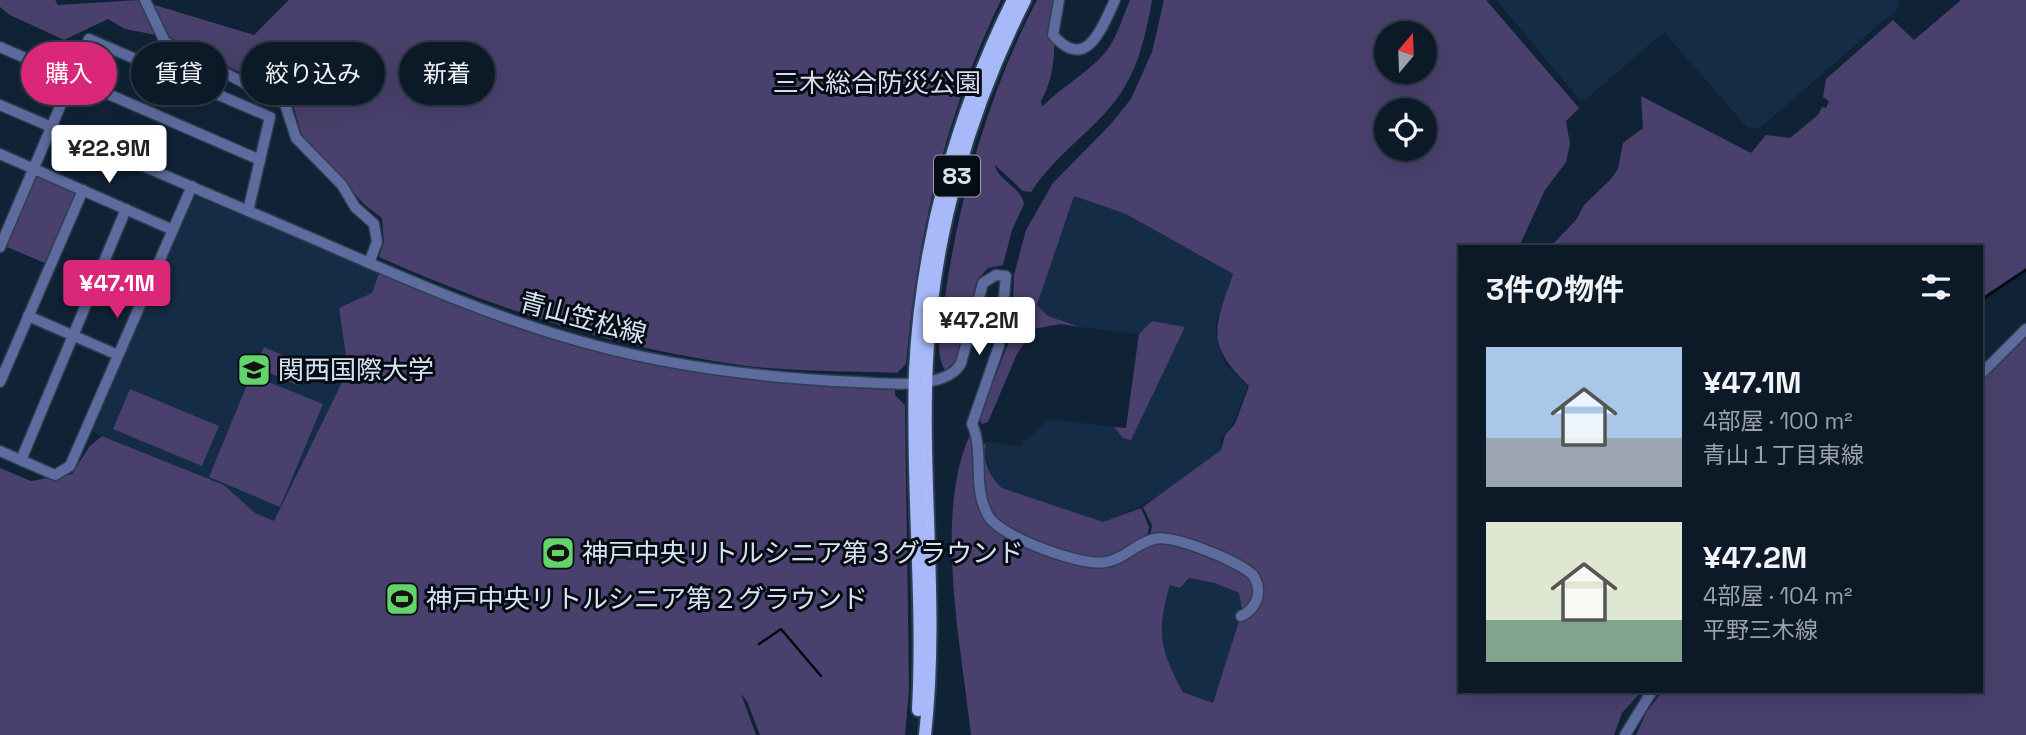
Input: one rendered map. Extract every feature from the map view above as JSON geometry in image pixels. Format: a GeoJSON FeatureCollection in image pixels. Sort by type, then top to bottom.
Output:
{"type":"FeatureCollection","features":[{"type":"Feature","properties":{"kind":"main road","name":"83"},"geometry":{"type":"LineString","coordinates":[[916,735],[920,650],[924,279],[946,177],[973,90],[1013,0]]}},
{"type":"Feature","properties":{"kind":"main road","name":"83"},"geometry":{"type":"LineString","coordinates":[[925,735],[929,637],[921,382],[931,310],[956,179],[983,97],[1025,0]]}},
{"type":"Feature","properties":{"kind":"street"},"geometry":{"type":"LineString","coordinates":[[145,0],[164,42],[285,104],[296,138],[342,185],[355,207],[374,224],[377,242],[369,263]]}},
{"type":"Feature","properties":{"kind":"street"},"geometry":{"type":"LineString","coordinates":[[1059,0],[1054,35],[1060,42],[1077,50],[1087,48],[1096,40],[1115,0]]}},
{"type":"Feature","properties":{"kind":"street"},"geometry":{"type":"LineString","coordinates":[[0,47],[21,56]]}},
{"type":"Feature","properties":{"kind":"street"},"geometry":{"type":"LineString","coordinates":[[117,51],[270,117],[248,211]]}},
{"type":"Feature","properties":{"kind":"street"},"geometry":{"type":"LineString","coordinates":[[117,98],[260,160]]}},
{"type":"Feature","properties":{"kind":"street","name":"青山笠松線"},"geometry":{"type":"LineString","coordinates":[[0,105],[474,308],[613,350],[747,374],[921,382]]}},
{"type":"Feature","properties":{"kind":"street"},"geometry":{"type":"LineString","coordinates":[[0,247],[59,105]]}},
{"type":"Feature","properties":{"kind":"street"},"geometry":{"type":"LineString","coordinates":[[0,154],[173,230]]}},
{"type":"Feature","properties":{"kind":"street"},"geometry":{"type":"LineString","coordinates":[[0,451],[55,475],[70,466],[192,186]]}},
{"type":"Feature","properties":{"kind":"street"},"geometry":{"type":"LineString","coordinates":[[0,382],[82,190]]}},
{"type":"Feature","properties":{"kind":"street"},"geometry":{"type":"LineString","coordinates":[[21,460],[126,209]]}},
{"type":"Feature","properties":{"kind":"street"},"geometry":{"type":"LineString","coordinates":[[921,382],[946,378],[957,370],[983,283],[996,275],[1006,276],[998,354],[971,424],[978,440],[976,454],[983,503],[991,520],[1003,530],[1032,545],[1100,563],[1119,558],[1156,538],[1179,541],[1250,572],[1256,581],[1258,597],[1250,611],[1241,616]]}},
{"type":"Feature","properties":{"kind":"street"},"geometry":{"type":"LineString","coordinates":[[28,316],[118,355]]}},
{"type":"Feature","properties":{"kind":"street"},"geometry":{"type":"LineString","coordinates":[[1983,372],[2026,329]]}},
{"type":"Feature","properties":{"kind":"street"},"geometry":{"type":"LineString","coordinates":[[1625,735],[1651,693]]}},
{"type":"Feature","properties":{"kind":"shaded area"},"geometry":{"type":"Polygon","coordinates":[[[1496,0],[1899,0],[1898,8],[1760,128],[1747,127],[1664,32],[1585,100],[1580,100],[1496,0]]]}},
{"type":"Feature","properties":{"kind":"shaded area","name":"関西国際大学"},"geometry":{"type":"Polygon","coordinates":[[[195,196],[379,273],[372,293],[378,321],[274,521],[255,513],[224,485],[91,431],[190,198],[195,196]]]}},
{"type":"Feature","properties":{"kind":"shaded area"},"geometry":{"type":"Polygon","coordinates":[[[1074,196],[1126,214],[1233,274],[1215,327],[1225,364],[1248,386],[1234,422],[1221,439],[1221,450],[1160,497],[1103,523],[1002,488],[993,479],[984,451],[987,442],[1022,446],[1023,440],[1027,440],[1048,419],[1114,427],[1123,438],[1185,328],[1152,321],[1139,334],[1080,327],[1048,316],[1037,305],[1074,196]]]}},
{"type":"Feature","properties":{"kind":"shaded area"},"geometry":{"type":"Polygon","coordinates":[[[1189,578],[1215,583],[1240,593],[1241,616],[1213,703],[1184,692],[1165,660],[1160,617],[1170,585],[1189,578]]]}},
{"type":"Feature","properties":{"kind":"green space","name":"三木総合防災公園"},"geometry":{"type":"Polygon","coordinates":[[[0,0],[55,0],[58,5],[138,0],[254,35],[289,0],[1001,0],[981,43],[949,132],[926,223],[906,364],[897,373],[765,368],[652,349],[559,325],[514,310],[379,257],[384,242],[382,218],[365,205],[302,136],[293,105],[385,105],[385,42],[241,42],[241,73],[227,66],[227,42],[179,42],[125,29],[108,19],[64,40],[10,15],[0,7],[0,0]]]}},
{"type":"Feature","properties":{"kind":"green space"},"geometry":{"type":"Polygon","coordinates":[[[1037,0],[1053,0],[1053,65],[1041,101],[1042,107],[1104,54],[1116,35],[1130,0],[1152,0],[1142,46],[1124,88],[1105,113],[1057,160],[1031,192],[1023,191],[995,165],[1024,204],[1012,230],[1003,265],[988,268],[977,280],[955,362],[945,370],[939,344],[941,325],[951,258],[968,182],[1004,71],[1037,0]]]}},
{"type":"Feature","properties":{"kind":"green space"},"geometry":{"type":"Polygon","coordinates":[[[1164,0],[1486,0],[1579,108],[1566,121],[1570,144],[1566,162],[1545,190],[1520,245],[1458,245],[1458,693],[1640,693],[1622,713],[1614,735],[971,735],[953,583],[952,542],[953,504],[959,467],[970,435],[973,441],[976,487],[981,504],[988,518],[999,530],[1014,539],[1033,548],[1103,565],[1117,562],[1151,542],[1167,540],[1215,556],[1248,576],[1256,588],[1255,600],[1242,611],[1239,593],[1215,583],[1189,578],[1180,588],[1170,585],[1163,616],[1163,640],[1169,664],[1183,692],[1213,703],[1240,618],[1248,617],[1260,596],[1261,587],[1253,574],[1227,557],[1175,538],[1150,537],[1152,525],[1143,507],[1221,450],[1225,435],[1235,424],[1249,386],[1225,358],[1217,334],[1218,321],[1233,274],[1126,214],[1074,196],[1037,305],[1048,316],[1080,327],[1060,324],[1034,329],[1017,354],[988,422],[982,424],[979,418],[1012,334],[1014,275],[1026,230],[1053,183],[1110,125],[1131,99],[1152,52],[1164,0]]]}},
{"type":"Feature","properties":{"kind":"green space"},"geometry":{"type":"Polygon","coordinates":[[[1961,0],[2026,0],[2026,268],[1983,297],[1983,245],[1552,245],[1618,169],[1623,143],[1643,128],[1641,96],[1751,153],[1766,135],[1790,138],[1818,115],[1822,107],[1826,108],[1829,101],[1823,97],[1826,79],[1893,20],[1914,40],[1961,0]]]}},
{"type":"Feature","properties":{"kind":"green space"},"geometry":{"type":"Polygon","coordinates":[[[36,174],[77,192],[47,264],[5,246],[36,174]]]}},
{"type":"Feature","properties":{"kind":"green space"},"geometry":{"type":"Polygon","coordinates":[[[379,273],[506,322],[631,357],[759,379],[895,390],[895,395],[905,405],[909,689],[905,735],[760,735],[747,701],[741,694],[756,735],[0,735],[0,468],[31,481],[72,474],[89,447],[102,436],[224,485],[255,513],[274,521],[348,370],[339,308],[372,293],[379,273]]]}},
{"type":"Feature","properties":{"kind":"green space"},"geometry":{"type":"Polygon","coordinates":[[[1152,321],[1185,327],[1131,440],[1123,438],[1114,427],[1126,428],[1139,334],[1152,321]]]}},
{"type":"Feature","properties":{"kind":"green space"},"geometry":{"type":"Polygon","coordinates":[[[2026,338],[2026,735],[1636,735],[1647,711],[1661,693],[1983,693],[1983,382],[1989,371],[2026,338]]]}},
{"type":"Feature","properties":{"kind":"green space"},"geometry":{"type":"Polygon","coordinates":[[[264,347],[305,365],[297,385],[256,367],[264,347]]]}},
{"type":"Feature","properties":{"kind":"green space"},"geometry":{"type":"Polygon","coordinates":[[[251,375],[323,404],[280,507],[209,477],[251,375]]]}},
{"type":"Feature","properties":{"kind":"green space"},"geometry":{"type":"Polygon","coordinates":[[[130,389],[219,426],[202,466],[113,429],[130,389]]]}},
{"type":"Feature","properties":{"kind":"green space"},"geometry":{"type":"Polygon","coordinates":[[[987,442],[987,467],[1002,488],[1103,522],[1141,508],[1149,527],[1147,538],[1109,559],[1080,556],[1047,546],[1001,525],[986,505],[979,450],[987,442]]]}},
{"type":"Feature","properties":{"kind":"waterway"},"geometry":{"type":"LineString","coordinates":[[1983,299],[2026,270]]}},
{"type":"Feature","properties":{"kind":"waterway"},"geometry":{"type":"LineString","coordinates":[[759,644],[781,629],[821,676]]}},
{"type":"Feature","properties":{"kind":"place","name":"関西国際大学"},"geometry":{"type":"Point","coordinates":[254,370]}},
{"type":"Feature","properties":{"kind":"place","name":"神戸中央リトルシニア第３グラウンド"},"geometry":{"type":"Point","coordinates":[558,553]}},
{"type":"Feature","properties":{"kind":"place","name":"神戸中央リトルシニア第２グラウンド"},"geometry":{"type":"Point","coordinates":[402,599]}}]}
